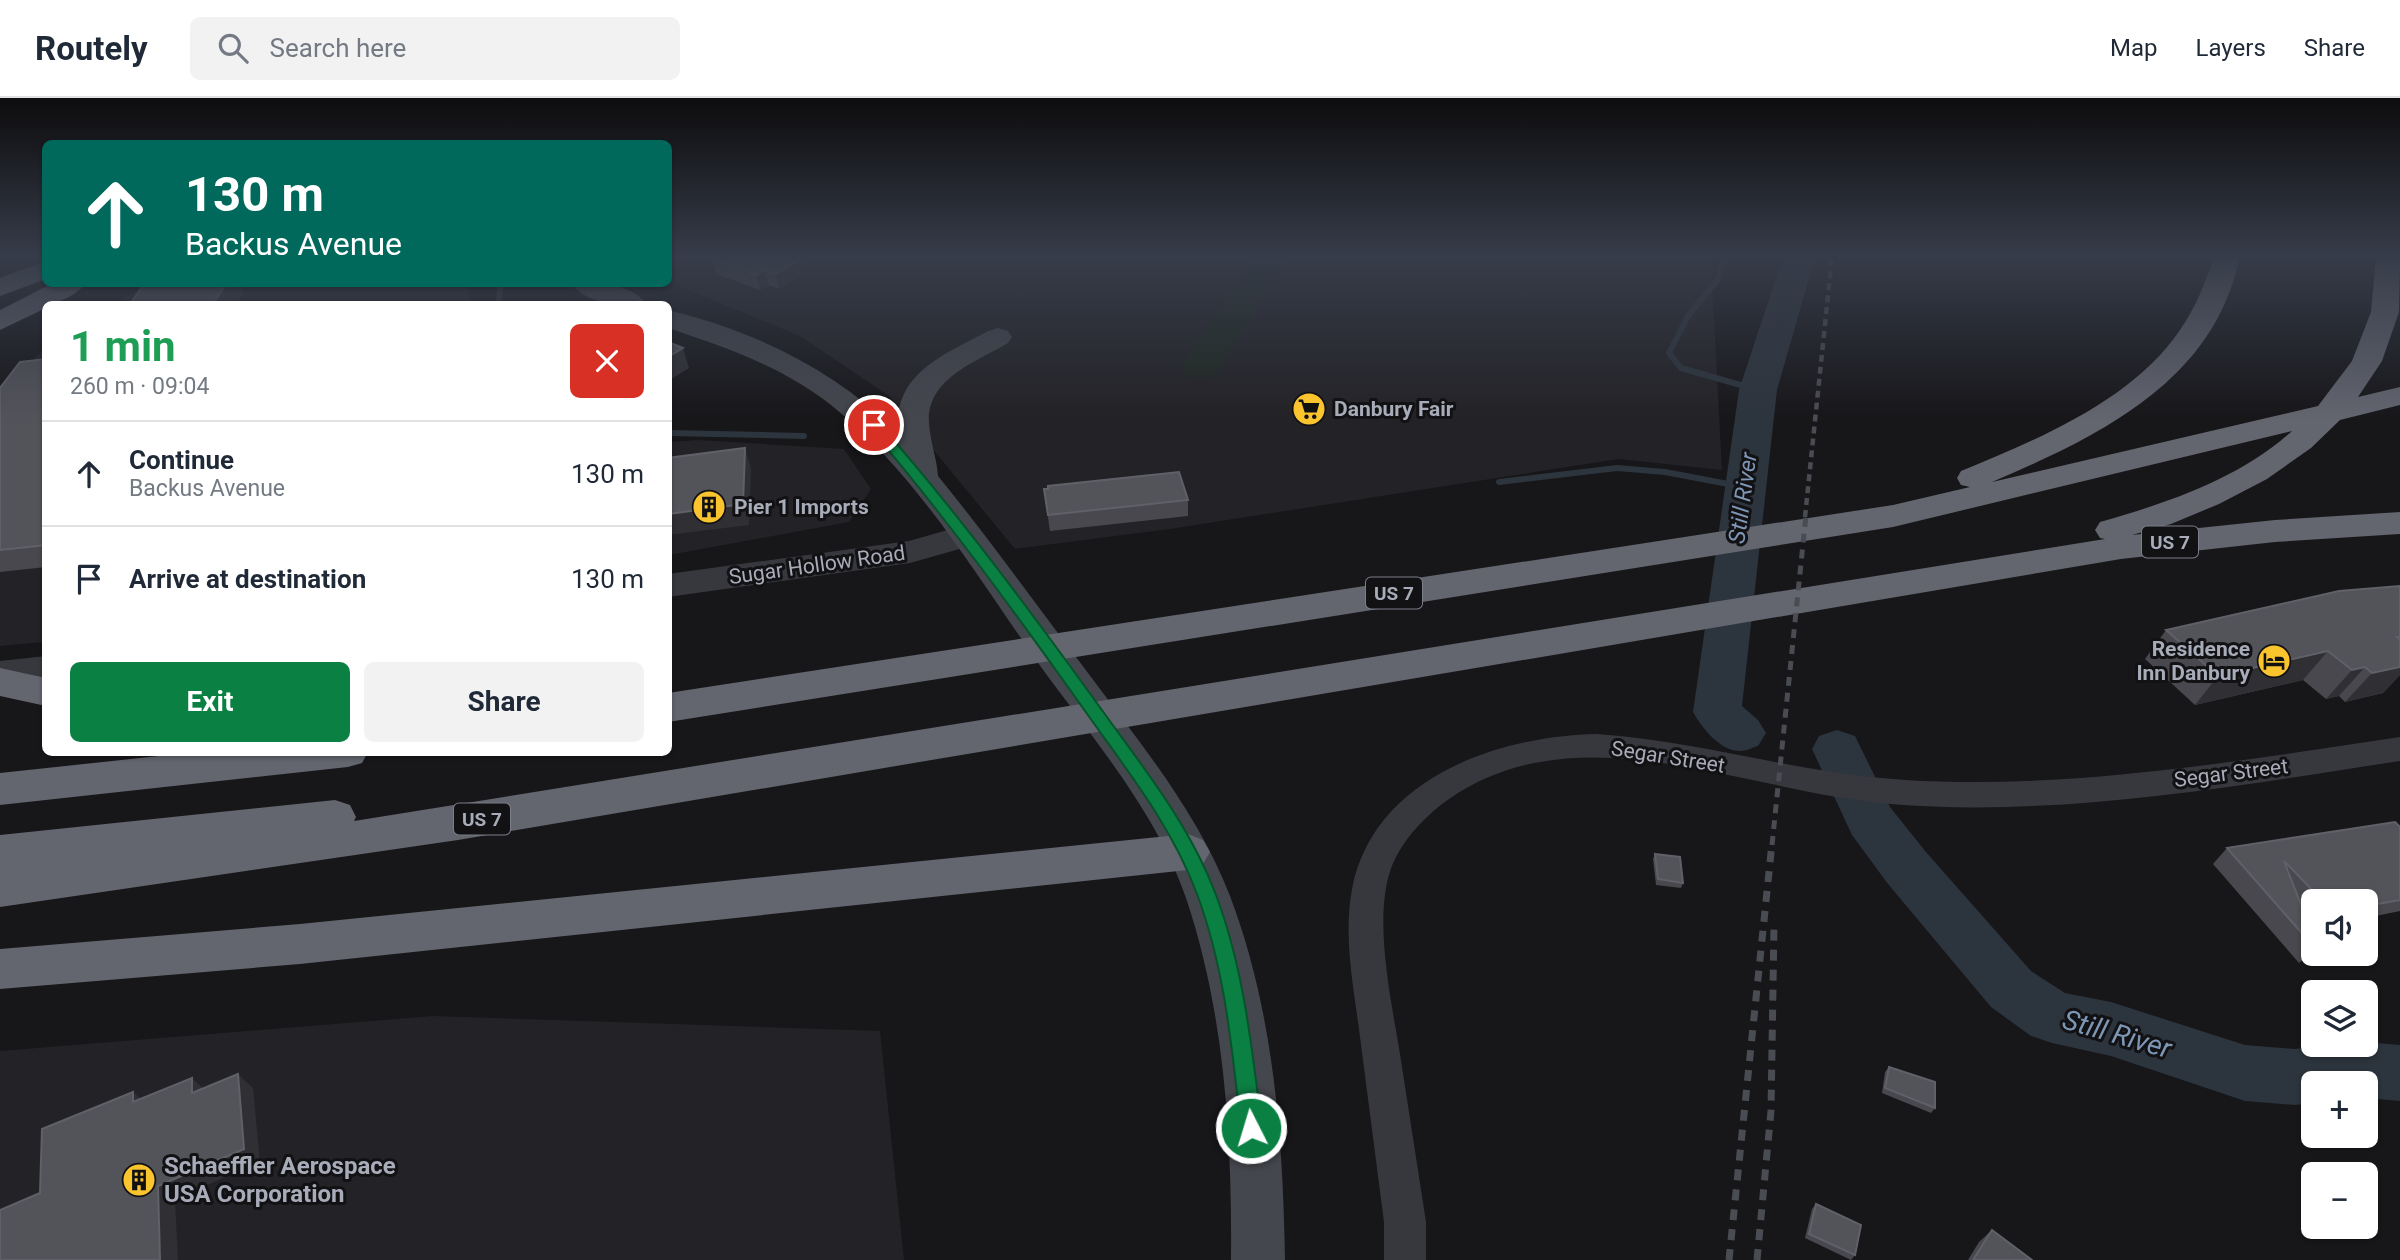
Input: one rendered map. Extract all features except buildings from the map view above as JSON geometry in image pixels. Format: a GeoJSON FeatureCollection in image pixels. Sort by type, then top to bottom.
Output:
{"type":"FeatureCollection","features":[{"type":"Feature","properties":{"kind":"highway"},"geometry":{"type":"LineString","coordinates":[[0,321],[19,311]]}},
{"type":"Feature","properties":{"kind":"highway"},"geometry":{"type":"LineString","coordinates":[[1923,502],[2015,461],[2100,417],[2133,395],[2184,349],[2208,311]]}},
{"type":"Feature","properties":{"kind":"highway"},"geometry":{"type":"LineString","coordinates":[[1942,573],[2172,513],[2233,489],[2289,458],[2337,417],[2359,392],[2375,368],[2393,311]]}},
{"type":"Feature","properties":{"kind":"highway","name":"US 7"},"geometry":{"type":"LineString","coordinates":[[672,707],[1824,528],[1923,502],[2394,397]]}},
{"type":"Feature","properties":{"kind":"highway","name":"US 7"},"geometry":{"type":"LineString","coordinates":[[0,889],[376,836],[1562,640],[1942,573],[2199,538],[2400,523]]}},
{"type":"Feature","properties":{"kind":"highway"},"geometry":{"type":"LineString","coordinates":[[672,691],[930,667]]}},
{"type":"Feature","properties":{"kind":"highway"},"geometry":{"type":"LineString","coordinates":[[0,682],[42,691]]}},
{"type":"Feature","properties":{"kind":"highway"},"geometry":{"type":"LineString","coordinates":[[0,853],[334,817],[962,740]]}},
{"type":"Feature","properties":{"kind":"highway"},"geometry":{"type":"LineString","coordinates":[[0,789],[310,756]]}},
{"type":"Feature","properties":{"kind":"highway"},"geometry":{"type":"LineString","coordinates":[[0,969],[300,944],[1188,852]]}},
{"type":"Feature","properties":{"kind":"main road"},"geometry":{"type":"LineString","coordinates":[[672,319],[751,346],[800,370],[837,394],[874,425],[965,536],[1158,801],[1188,852],[1207,895],[1238,1012],[1254,1153],[1258,1260]]}},
{"type":"Feature","properties":{"kind":"main road"},"geometry":{"type":"LineString","coordinates":[[925,484],[912,436],[913,405],[918,393],[936,374],[998,337]]}},
{"type":"Feature","properties":{"kind":"street","name":"Sugar Hollow Road"},"geometry":{"type":"LineString","coordinates":[[672,585],[910,552],[965,536]]}},
{"type":"Feature","properties":{"kind":"street"},"geometry":{"type":"LineString","coordinates":[[0,674],[42,669]]}},
{"type":"Feature","properties":{"kind":"street","name":"Segar Street"},"geometry":{"type":"LineString","coordinates":[[1405,1260],[1405,1222],[1366,946],[1367,904],[1374,869],[1390,838],[1415,808],[1444,784],[1477,766],[1516,754],[1555,748],[1597,746],[1640,750],[1825,784],[1905,792],[1984,794],[2143,783],[2252,771],[2400,749]]}},
{"type":"Feature","properties":{"kind":"shaded area","name":"Danbury Fair"},"geometry":{"type":"Polygon","coordinates":[[[740,311],[1714,311],[1722,470],[1618,459],[1170,529],[1015,549],[889,396],[800,336],[740,311]]]}},
{"type":"Feature","properties":{"kind":"shaded area"},"geometry":{"type":"Polygon","coordinates":[[[1217,311],[1256,311],[1218,372],[1204,378],[1188,377],[1181,368],[1217,311]]]}},
{"type":"Feature","properties":{"kind":"shaded area"},"geometry":{"type":"Polygon","coordinates":[[[42,351],[42,642],[0,646],[0,392],[42,351]]]}},
{"type":"Feature","properties":{"kind":"shaded area"},"geometry":{"type":"Polygon","coordinates":[[[698,440],[844,449],[871,489],[849,522],[672,554],[672,442],[698,440]]]}},
{"type":"Feature","properties":{"kind":"shaded area"},"geometry":{"type":"Polygon","coordinates":[[[433,1016],[880,1031],[904,1260],[0,1260],[0,1051],[433,1016]]]}},
{"type":"Feature","properties":{"kind":"waterway"},"geometry":{"type":"LineString","coordinates":[[1692,311],[1669,353],[1681,368],[1758,390]]}},
{"type":"Feature","properties":{"kind":"waterway","name":"Still River"},"geometry":{"type":"LineString","coordinates":[[1741,733],[1717,712],[1758,390],[1782,311]]}},
{"type":"Feature","properties":{"kind":"waterway"},"geometry":{"type":"LineString","coordinates":[[672,433],[804,436]]}},
{"type":"Feature","properties":{"kind":"waterway"},"geometry":{"type":"LineString","coordinates":[[1499,482],[1617,468],[1665,472],[1744,487]]}},
{"type":"Feature","properties":{"kind":"waterway","name":"Still River"},"geometry":{"type":"LineString","coordinates":[[1837,749],[1870,820],[1907,868],[2011,989],[2052,1017],[2111,1029],[2245,1073],[2295,1077],[2353,1069],[2400,1073]]}},
{"type":"Feature","properties":{"kind":"railway"},"geometry":{"type":"LineString","coordinates":[[1805,517],[1826,311]]}},
{"type":"Feature","properties":{"kind":"railway"},"geometry":{"type":"LineString","coordinates":[[1772,845],[1806,515]]}},
{"type":"Feature","properties":{"kind":"railway"},"geometry":{"type":"LineString","coordinates":[[1729,1260],[1772,843]]}},
{"type":"Feature","properties":{"kind":"railway"},"geometry":{"type":"LineString","coordinates":[[1757,1260],[1771,1111],[1774,925]]}},
{"type":"Feature","properties":{"kind":"place","name":"Danbury Fair"},"geometry":{"type":"Point","coordinates":[1309,409]}},
{"type":"Feature","properties":{"kind":"place","name":"Pier 1 Imports"},"geometry":{"type":"Point","coordinates":[709,507]}},
{"type":"Feature","properties":{"kind":"place","name":"Residence Inn Danbury"},"geometry":{"type":"Point","coordinates":[2274,661]}},
{"type":"Feature","properties":{"kind":"place","name":"Schaeffler Aerospace USA Corporation"},"geometry":{"type":"Point","coordinates":[139,1180]}},
{"type":"Feature","properties":{"kind":"route"},"geometry":{"type":"LineString","coordinates":[[874,425],[925,484],[1068,674],[1158,801],[1188,852],[1207,895],[1238,1012],[1251,1128]]}}]}
